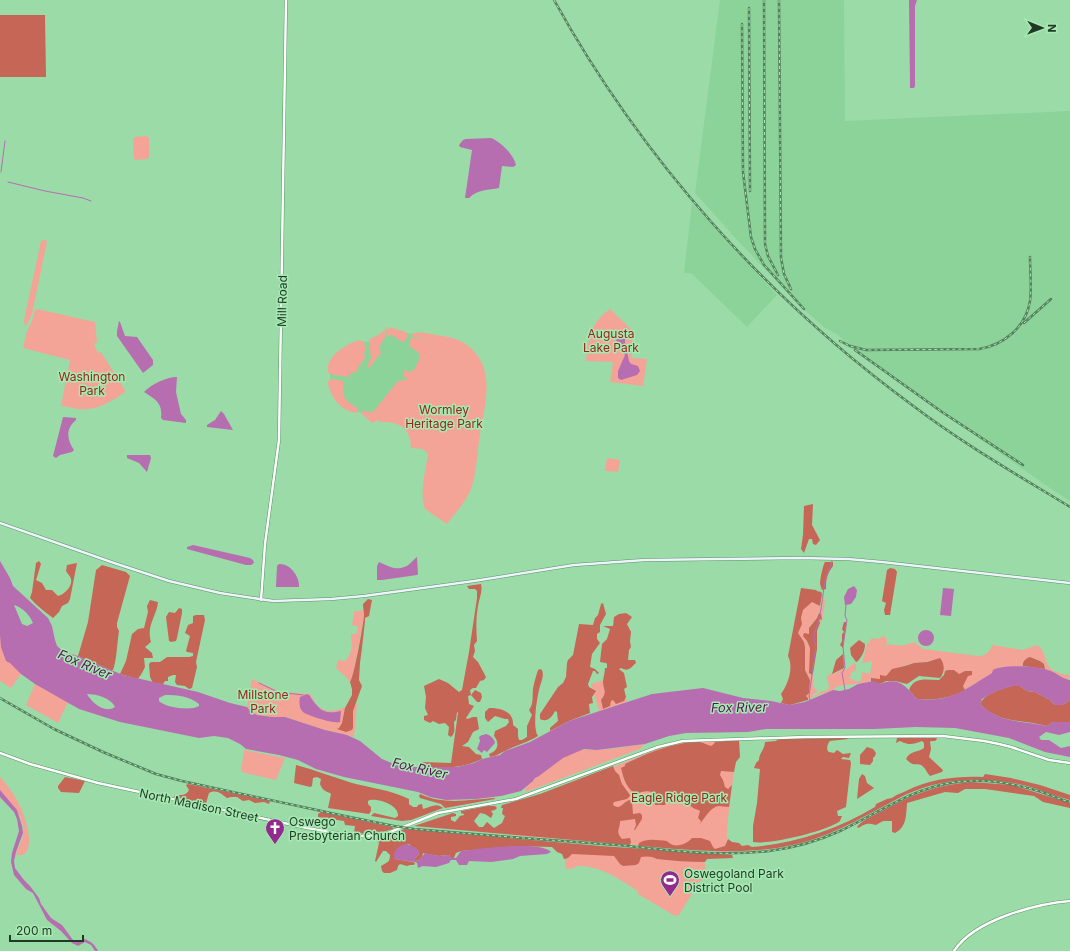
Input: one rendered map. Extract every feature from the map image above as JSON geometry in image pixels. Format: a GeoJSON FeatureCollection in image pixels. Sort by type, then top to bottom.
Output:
{"type":"FeatureCollection","features":[{"type":"Feature","properties":{"kind":"main road"},"geometry":{"type":"LineString","coordinates":[[0,524],[161,579],[220,593],[261,600],[298,601],[343,598],[474,581],[574,565],[645,560],[793,558],[848,559],[1070,583]]}},
{"type":"Feature","properties":{"kind":"street","name":"Mill Road"},"geometry":{"type":"LineString","coordinates":[[261,600],[265,544],[279,440],[286,0]]}},
{"type":"Feature","properties":{"kind":"street","name":"North Madison Street"},"geometry":{"type":"LineString","coordinates":[[0,753],[30,764],[84,779],[187,803],[340,835],[353,836],[370,836],[388,833],[438,814],[516,799],[658,747],[683,741],[792,737],[943,736],[999,744],[1049,760],[1070,763]]}},
{"type":"Feature","properties":{"kind":"street"},"geometry":{"type":"LineString","coordinates":[[954,951],[965,938],[980,927],[991,922],[1040,905],[1070,901]]}},
{"type":"Feature","properties":{"kind":"shaded area"},"geometry":{"type":"Polygon","coordinates":[[[720,0],[844,0],[845,121],[1070,111],[1070,501],[858,354],[837,334],[825,328],[799,305],[695,193],[720,0]]]}},
{"type":"Feature","properties":{"kind":"shaded area"},"geometry":{"type":"Polygon","coordinates":[[[0,15],[45,15],[46,77],[0,77],[0,15]]]}},
{"type":"Feature","properties":{"kind":"shaded area"},"geometry":{"type":"Polygon","coordinates":[[[692,203],[777,295],[747,327],[691,273],[684,273],[692,203]]]}},
{"type":"Feature","properties":{"kind":"shaded area"},"geometry":{"type":"Polygon","coordinates":[[[389,329],[393,331],[427,336],[424,356],[413,371],[417,385],[369,417],[351,409],[330,382],[330,373],[354,344],[377,338],[389,329]]]}},
{"type":"Feature","properties":{"kind":"shaded area"},"geometry":{"type":"Polygon","coordinates":[[[813,504],[812,525],[820,540],[816,545],[813,544],[812,539],[809,539],[804,553],[801,549],[804,506],[813,504]]]}},
{"type":"Feature","properties":{"kind":"shaded area"},"geometry":{"type":"Polygon","coordinates":[[[39,561],[41,564],[36,580],[42,583],[46,590],[52,590],[58,596],[65,592],[71,584],[71,578],[66,571],[67,565],[77,563],[70,599],[68,603],[62,606],[53,618],[30,598],[36,563],[39,561]]]}},
{"type":"Feature","properties":{"kind":"shaded area"},"geometry":{"type":"Polygon","coordinates":[[[825,562],[833,562],[833,566],[827,577],[826,589],[822,590],[820,582],[825,562]]]}},
{"type":"Feature","properties":{"kind":"shaded area"},"geometry":{"type":"Polygon","coordinates":[[[102,565],[126,572],[130,576],[117,623],[119,631],[113,670],[78,656],[88,622],[96,570],[102,565]]]}},
{"type":"Feature","properties":{"kind":"shaded area"},"geometry":{"type":"Polygon","coordinates":[[[890,568],[895,569],[897,572],[890,615],[885,615],[884,610],[886,603],[882,601],[887,570],[890,568]]]}},
{"type":"Feature","properties":{"kind":"shaded area"},"geometry":{"type":"Polygon","coordinates":[[[481,584],[476,628],[477,641],[474,645],[475,651],[473,657],[478,662],[486,677],[484,680],[480,681],[476,688],[470,690],[471,695],[468,696],[469,704],[474,706],[466,718],[477,717],[479,729],[473,732],[468,742],[462,746],[469,747],[476,754],[481,755],[482,759],[467,765],[444,768],[420,767],[422,762],[451,763],[458,713],[457,712],[456,720],[454,722],[454,732],[451,737],[448,735],[449,727],[445,723],[439,724],[433,721],[430,723],[424,720],[424,716],[428,715],[425,708],[426,697],[424,686],[439,679],[448,683],[459,692],[462,690],[477,598],[477,591],[475,589],[469,589],[467,586],[481,584]]]}},
{"type":"Feature","properties":{"kind":"shaded area"},"geometry":{"type":"Polygon","coordinates":[[[801,588],[816,590],[822,594],[820,606],[812,602],[803,610],[801,618],[802,624],[798,633],[804,642],[805,670],[810,680],[809,693],[806,696],[808,700],[790,705],[781,703],[783,699],[781,694],[786,686],[789,676],[790,660],[788,656],[801,588]]]}},
{"type":"Feature","properties":{"kind":"shaded area"},"geometry":{"type":"Polygon","coordinates":[[[368,599],[372,600],[369,616],[365,618],[359,680],[362,686],[353,711],[353,728],[352,730],[346,732],[337,729],[342,723],[345,708],[352,695],[350,682],[356,662],[362,630],[364,616],[363,604],[368,599]]]}},
{"type":"Feature","properties":{"kind":"shaded area"},"geometry":{"type":"Polygon","coordinates":[[[150,600],[158,602],[150,631],[151,642],[145,647],[152,653],[153,658],[144,658],[145,667],[138,679],[120,674],[126,661],[132,634],[138,629],[144,628],[148,612],[147,606],[150,600]]]}},
{"type":"Feature","properties":{"kind":"shaded area"},"geometry":{"type":"Polygon","coordinates":[[[603,603],[606,614],[600,625],[600,632],[597,634],[597,639],[600,643],[592,654],[590,667],[599,673],[597,674],[593,671],[588,684],[589,687],[596,691],[592,697],[593,703],[589,704],[590,713],[569,721],[550,731],[550,728],[558,721],[557,712],[555,711],[547,720],[540,719],[540,714],[566,677],[567,663],[573,655],[579,624],[593,625],[601,604],[603,603]]]}},
{"type":"Feature","properties":{"kind":"shaded area"},"geometry":{"type":"Polygon","coordinates":[[[179,608],[182,609],[182,613],[177,638],[176,641],[171,642],[169,641],[166,617],[169,612],[175,613],[179,608]]]}},
{"type":"Feature","properties":{"kind":"shaded area"},"geometry":{"type":"Polygon","coordinates":[[[626,613],[632,617],[627,624],[631,632],[631,647],[629,650],[628,660],[635,660],[636,663],[631,668],[619,669],[624,673],[627,687],[624,689],[626,697],[624,701],[616,704],[613,700],[611,701],[610,706],[603,709],[601,700],[605,692],[603,680],[607,664],[600,662],[602,644],[607,639],[610,629],[603,626],[613,626],[614,617],[619,614],[626,613]]]}},
{"type":"Feature","properties":{"kind":"shaded area"},"geometry":{"type":"Polygon","coordinates":[[[819,613],[821,614],[822,620],[819,620],[820,623],[817,631],[817,649],[812,675],[809,673],[810,648],[803,636],[804,633],[809,634],[809,628],[819,613]]]}},
{"type":"Feature","properties":{"kind":"shaded area"},"geometry":{"type":"Polygon","coordinates":[[[204,615],[205,620],[192,688],[189,689],[185,686],[177,685],[175,682],[176,675],[168,677],[168,681],[165,681],[163,684],[153,683],[150,677],[149,664],[151,662],[160,662],[167,657],[193,656],[193,653],[186,651],[190,636],[185,633],[188,625],[193,623],[193,616],[204,615]]]}},
{"type":"Feature","properties":{"kind":"shaded area"},"geometry":{"type":"Polygon","coordinates":[[[844,622],[846,622],[846,625],[843,646],[844,668],[832,674],[836,660],[843,654],[843,648],[840,645],[842,641],[842,634],[844,632],[842,629],[844,622]]]}},
{"type":"Feature","properties":{"kind":"shaded area"},"geometry":{"type":"Polygon","coordinates":[[[859,640],[865,644],[865,647],[862,655],[856,662],[851,655],[850,648],[859,640]]]}},
{"type":"Feature","properties":{"kind":"shaded area"},"geometry":{"type":"Polygon","coordinates":[[[1030,657],[1044,664],[1045,669],[1023,666],[1025,660],[1030,657]]]}},
{"type":"Feature","properties":{"kind":"shaded area"},"geometry":{"type":"Polygon","coordinates":[[[940,658],[944,668],[940,678],[919,676],[907,684],[895,681],[886,681],[880,684],[871,682],[871,678],[880,679],[880,675],[886,676],[892,669],[940,658]]]}},
{"type":"Feature","properties":{"kind":"shaded area"},"geometry":{"type":"Polygon","coordinates":[[[538,670],[542,670],[543,676],[535,719],[536,732],[538,736],[490,757],[489,754],[496,749],[497,746],[497,741],[494,736],[495,731],[506,726],[509,722],[508,719],[495,716],[488,722],[485,718],[485,712],[489,708],[506,711],[513,720],[513,725],[518,729],[519,740],[527,737],[527,726],[532,715],[529,710],[532,702],[533,687],[538,670]]]}},
{"type":"Feature","properties":{"kind":"shaded area"},"geometry":{"type":"Polygon","coordinates":[[[954,670],[959,674],[965,671],[972,671],[972,675],[968,676],[963,686],[965,690],[948,697],[929,700],[917,699],[909,690],[914,683],[921,680],[939,680],[944,675],[945,671],[954,670]]]}},
{"type":"Feature","properties":{"kind":"shaded area"},"geometry":{"type":"Polygon","coordinates":[[[1012,686],[1020,686],[1027,691],[1035,692],[1050,700],[1055,705],[1063,705],[1070,700],[1070,722],[1053,722],[1047,726],[1011,720],[995,715],[980,704],[982,700],[990,694],[1012,686]]]}},
{"type":"Feature","properties":{"kind":"shaded area"},"geometry":{"type":"Polygon","coordinates":[[[475,690],[481,693],[482,697],[480,702],[477,702],[471,695],[475,690]]]}},
{"type":"Feature","properties":{"kind":"shaded area"},"geometry":{"type":"Polygon","coordinates":[[[936,737],[937,739],[935,741],[930,742],[931,749],[929,757],[943,770],[942,772],[930,776],[921,765],[912,764],[906,759],[910,754],[924,748],[924,743],[922,741],[911,744],[906,744],[900,741],[896,743],[897,738],[936,737]]]}},
{"type":"Feature","properties":{"kind":"shaded area"},"geometry":{"type":"Polygon","coordinates":[[[778,739],[848,739],[830,741],[827,747],[829,752],[834,753],[837,750],[843,754],[851,753],[849,758],[843,757],[841,759],[850,760],[851,763],[846,807],[837,811],[838,816],[842,816],[840,821],[824,829],[811,833],[772,841],[753,842],[753,826],[760,769],[754,768],[759,760],[765,742],[776,741],[778,739]]]}},
{"type":"Feature","properties":{"kind":"shaded area"},"geometry":{"type":"Polygon","coordinates":[[[739,740],[740,757],[736,762],[734,772],[721,771],[720,775],[725,787],[728,789],[732,785],[729,807],[719,806],[713,808],[700,824],[701,821],[698,818],[700,811],[692,807],[681,796],[672,793],[665,805],[655,805],[653,793],[645,792],[635,794],[627,786],[623,776],[621,768],[625,766],[625,764],[670,746],[690,742],[700,742],[711,746],[715,742],[739,740]]]}},
{"type":"Feature","properties":{"kind":"shaded area"},"geometry":{"type":"Polygon","coordinates":[[[867,747],[873,749],[876,753],[873,761],[870,765],[860,764],[860,755],[867,747]]]}},
{"type":"Feature","properties":{"kind":"shaded area"},"geometry":{"type":"Polygon","coordinates":[[[296,765],[352,783],[395,793],[409,799],[409,804],[413,807],[417,807],[418,805],[422,804],[423,809],[436,805],[443,808],[411,820],[402,821],[371,816],[374,813],[395,818],[398,816],[395,808],[391,805],[386,802],[375,800],[368,801],[368,804],[371,807],[369,814],[328,808],[331,794],[325,791],[320,784],[321,779],[317,777],[313,778],[312,786],[310,787],[294,783],[296,765]]]}},
{"type":"Feature","properties":{"kind":"shaded area"},"geometry":{"type":"Polygon","coordinates":[[[613,766],[630,796],[627,799],[614,802],[613,805],[618,807],[630,800],[632,802],[633,814],[640,813],[642,815],[642,819],[635,830],[635,819],[620,821],[618,830],[619,834],[622,839],[630,838],[630,845],[414,826],[453,813],[456,814],[456,816],[451,817],[451,820],[455,822],[460,816],[464,815],[461,811],[495,806],[497,808],[491,811],[493,814],[491,818],[480,813],[474,821],[479,827],[483,827],[487,822],[494,828],[502,823],[505,816],[502,814],[502,805],[540,794],[613,766]]]}},
{"type":"Feature","properties":{"kind":"shaded area"},"geometry":{"type":"Polygon","coordinates":[[[862,774],[865,776],[867,783],[874,788],[857,799],[859,779],[862,774]]]}},
{"type":"Feature","properties":{"kind":"shaded area"},"geometry":{"type":"Polygon","coordinates":[[[985,774],[1040,785],[1070,795],[1070,800],[1027,786],[1012,783],[965,780],[919,789],[828,834],[801,843],[760,850],[740,851],[638,846],[639,843],[645,840],[667,841],[673,845],[680,845],[687,843],[692,838],[701,838],[710,841],[715,849],[725,846],[728,839],[732,842],[739,843],[742,846],[748,845],[752,847],[800,839],[831,829],[861,815],[875,807],[876,804],[915,787],[943,779],[983,777],[985,774]]]}},
{"type":"Feature","properties":{"kind":"shaded area"},"geometry":{"type":"Polygon","coordinates":[[[65,777],[85,781],[79,793],[61,792],[58,786],[65,777]]]}},
{"type":"Feature","properties":{"kind":"shaded area"},"geometry":{"type":"Polygon","coordinates":[[[971,782],[1012,785],[1070,803],[1070,808],[1043,802],[1034,796],[985,789],[965,789],[958,793],[945,792],[907,803],[904,824],[895,833],[892,832],[892,821],[883,821],[876,825],[867,824],[858,828],[857,827],[868,818],[913,796],[935,788],[971,782]]]}},
{"type":"Feature","properties":{"kind":"shaded area"},"geometry":{"type":"Polygon","coordinates":[[[188,784],[270,801],[269,804],[264,802],[255,803],[249,800],[243,801],[237,797],[227,798],[219,792],[209,793],[206,803],[174,797],[175,795],[183,795],[186,793],[189,790],[186,785],[188,784]]]}},
{"type":"Feature","properties":{"kind":"shaded area"},"geometry":{"type":"Polygon","coordinates":[[[420,794],[438,800],[447,801],[495,799],[445,808],[441,804],[420,798],[420,794]]]}},
{"type":"Feature","properties":{"kind":"shaded area"},"geometry":{"type":"Polygon","coordinates":[[[321,812],[392,827],[394,829],[373,834],[354,833],[355,826],[345,825],[344,821],[318,817],[318,814],[321,812]]]}},
{"type":"Feature","properties":{"kind":"shaded area"},"geometry":{"type":"Polygon","coordinates":[[[405,829],[601,846],[732,855],[733,858],[707,859],[705,862],[699,862],[657,859],[645,856],[641,857],[639,863],[636,865],[623,866],[614,856],[572,854],[568,858],[564,859],[562,854],[557,852],[552,847],[517,846],[461,851],[456,853],[454,858],[451,858],[449,855],[438,856],[423,853],[422,857],[418,861],[415,860],[415,858],[419,854],[409,844],[398,848],[395,859],[413,862],[415,863],[414,865],[407,866],[400,864],[397,870],[390,873],[384,873],[381,866],[389,861],[390,855],[386,851],[383,851],[376,862],[375,861],[379,843],[375,838],[405,829]]]}},
{"type":"Feature","properties":{"kind":"green space"},"geometry":{"type":"Polygon","coordinates":[[[146,136],[149,138],[149,157],[147,159],[134,159],[133,139],[135,137],[146,136]]]}},
{"type":"Feature","properties":{"kind":"green space"},"geometry":{"type":"Polygon","coordinates":[[[46,240],[47,242],[32,314],[25,327],[24,321],[26,311],[41,241],[46,240]]]}},
{"type":"Feature","properties":{"kind":"green space","name":"Washington Park"},"geometry":{"type":"Polygon","coordinates":[[[37,309],[95,322],[97,342],[94,344],[98,353],[101,352],[125,392],[108,403],[90,409],[77,409],[61,406],[70,360],[23,348],[27,331],[35,310],[37,309]]]}},
{"type":"Feature","properties":{"kind":"green space","name":"Augusta Lake Park"},"geometry":{"type":"Polygon","coordinates":[[[610,309],[634,332],[631,351],[632,358],[647,359],[643,386],[610,382],[613,362],[586,361],[588,345],[594,325],[603,314],[610,309]]]}},
{"type":"Feature","properties":{"kind":"green space"},"geometry":{"type":"Polygon","coordinates":[[[387,327],[386,336],[379,347],[381,353],[369,368],[367,366],[371,358],[370,340],[368,340],[380,334],[387,327]]]}},
{"type":"Feature","properties":{"kind":"green space"},"geometry":{"type":"Polygon","coordinates":[[[389,327],[406,332],[408,335],[406,340],[402,342],[392,335],[387,337],[389,327]]]}},
{"type":"Feature","properties":{"kind":"green space","name":"Wormley Heritage Park"},"geometry":{"type":"Polygon","coordinates":[[[413,333],[424,333],[448,337],[462,342],[470,347],[477,355],[485,373],[485,404],[473,482],[466,498],[447,524],[425,509],[423,502],[423,488],[428,454],[423,449],[411,448],[409,435],[402,427],[397,424],[379,422],[378,420],[372,423],[362,414],[362,411],[373,412],[397,382],[404,379],[407,380],[406,377],[404,377],[404,370],[409,372],[415,369],[420,355],[409,346],[409,344],[412,337],[427,338],[412,336],[413,333]]]}},
{"type":"Feature","properties":{"kind":"green space"},"geometry":{"type":"Polygon","coordinates":[[[361,340],[364,342],[366,359],[364,359],[357,369],[357,372],[350,374],[348,377],[329,374],[328,368],[332,357],[349,344],[361,340]]]}},
{"type":"Feature","properties":{"kind":"green space"},"geometry":{"type":"Polygon","coordinates":[[[333,379],[343,381],[343,392],[345,398],[349,403],[358,409],[357,413],[346,410],[334,398],[328,383],[328,381],[333,379]]]}},
{"type":"Feature","properties":{"kind":"green space"},"geometry":{"type":"Polygon","coordinates":[[[607,458],[620,460],[618,472],[605,471],[607,458]]]}},
{"type":"Feature","properties":{"kind":"green space"},"geometry":{"type":"Polygon","coordinates":[[[823,597],[825,602],[822,621],[820,623],[819,620],[821,614],[818,613],[817,618],[810,626],[810,632],[808,635],[807,634],[806,640],[810,648],[809,673],[812,676],[813,673],[813,687],[818,691],[812,696],[828,690],[829,685],[827,676],[843,669],[846,670],[854,663],[856,664],[856,670],[852,672],[850,677],[848,677],[856,681],[861,681],[862,672],[870,674],[872,661],[862,663],[867,645],[872,638],[879,639],[883,636],[887,639],[886,650],[887,645],[889,644],[903,645],[914,642],[923,649],[978,656],[987,653],[992,645],[1022,650],[1037,645],[1043,651],[1047,663],[1052,670],[1070,675],[1070,678],[1066,679],[1045,669],[1044,664],[1041,662],[1028,658],[1024,662],[1023,666],[996,668],[992,673],[965,690],[963,686],[969,675],[965,671],[959,675],[950,670],[944,671],[944,665],[930,660],[912,663],[895,669],[880,679],[871,679],[870,682],[838,686],[833,690],[808,700],[806,696],[810,680],[805,670],[805,647],[798,633],[803,609],[812,602],[821,607],[823,597]]]}},
{"type":"Feature","properties":{"kind":"green space"},"geometry":{"type":"Polygon","coordinates":[[[362,610],[364,615],[363,622],[353,675],[350,682],[336,668],[338,660],[345,661],[351,652],[351,634],[356,634],[358,630],[357,626],[352,625],[354,612],[362,610]]]}},
{"type":"Feature","properties":{"kind":"green space"},"geometry":{"type":"Polygon","coordinates":[[[0,635],[21,674],[11,688],[0,681],[0,635]]]}},
{"type":"Feature","properties":{"kind":"green space"},"geometry":{"type":"Polygon","coordinates":[[[619,675],[627,702],[599,711],[591,684],[619,675]]]}},
{"type":"Feature","properties":{"kind":"green space","name":"Millstone Park"},"geometry":{"type":"Polygon","coordinates":[[[252,679],[282,692],[310,694],[317,705],[326,711],[337,710],[357,704],[354,737],[325,730],[285,717],[257,715],[251,712],[247,707],[252,679]]]}},
{"type":"Feature","properties":{"kind":"green space"},"geometry":{"type":"Polygon","coordinates":[[[35,684],[68,702],[58,723],[26,705],[35,684]]]}},
{"type":"Feature","properties":{"kind":"green space","name":"Eagle Ridge Park"},"geometry":{"type":"Polygon","coordinates":[[[736,740],[736,754],[728,824],[727,852],[510,835],[535,798],[668,745],[686,742],[736,740]]]}},
{"type":"Feature","properties":{"kind":"green space"},"geometry":{"type":"Polygon","coordinates":[[[645,744],[640,749],[526,792],[525,788],[535,778],[563,757],[574,752],[583,750],[604,750],[645,744]]]}},
{"type":"Feature","properties":{"kind":"green space"},"geometry":{"type":"Polygon","coordinates":[[[244,750],[285,758],[276,780],[241,772],[244,750]]]}},
{"type":"Feature","properties":{"kind":"green space"},"geometry":{"type":"Polygon","coordinates":[[[0,777],[16,798],[26,821],[29,843],[28,849],[23,855],[16,855],[23,837],[22,821],[16,810],[0,790],[0,777]]]}},
{"type":"Feature","properties":{"kind":"green space"},"geometry":{"type":"Polygon","coordinates":[[[564,847],[702,854],[708,876],[700,881],[692,890],[693,892],[679,915],[675,916],[638,894],[638,891],[608,873],[584,866],[575,866],[575,868],[566,869],[564,847]]]}},
{"type":"Feature","properties":{"kind":"water"},"geometry":{"type":"Polygon","coordinates":[[[909,0],[917,0],[915,6],[914,88],[910,88],[909,0]]]}},
{"type":"Feature","properties":{"kind":"water"},"geometry":{"type":"Polygon","coordinates":[[[491,138],[499,142],[506,149],[513,157],[516,165],[513,167],[502,166],[499,188],[480,191],[469,198],[465,198],[472,150],[460,147],[459,145],[466,139],[491,138]]]}},
{"type":"Feature","properties":{"kind":"water"},"geometry":{"type":"Polygon","coordinates":[[[119,321],[125,336],[137,337],[153,360],[153,365],[143,373],[117,336],[119,321]]]}},
{"type":"Feature","properties":{"kind":"water"},"geometry":{"type":"Polygon","coordinates":[[[618,330],[622,331],[625,335],[629,361],[631,364],[638,366],[640,371],[637,375],[621,380],[618,378],[618,371],[625,355],[613,335],[613,333],[618,330]]]}},
{"type":"Feature","properties":{"kind":"water"},"geometry":{"type":"Polygon","coordinates":[[[177,377],[176,392],[181,414],[186,420],[186,423],[163,420],[161,418],[161,409],[157,402],[144,392],[159,382],[168,378],[177,377]]]}},
{"type":"Feature","properties":{"kind":"water"},"geometry":{"type":"Polygon","coordinates":[[[221,411],[233,430],[207,427],[207,425],[215,420],[221,411]]]}},
{"type":"Feature","properties":{"kind":"water"},"geometry":{"type":"Polygon","coordinates":[[[63,417],[76,418],[70,427],[68,435],[74,450],[56,458],[53,456],[63,417]]]}},
{"type":"Feature","properties":{"kind":"water"},"geometry":{"type":"Polygon","coordinates":[[[127,455],[150,455],[151,458],[147,472],[139,463],[127,458],[127,455]]]}},
{"type":"Feature","properties":{"kind":"water"},"geometry":{"type":"Polygon","coordinates":[[[193,545],[250,558],[254,563],[251,565],[246,565],[187,549],[187,547],[193,545]]]}},
{"type":"Feature","properties":{"kind":"water"},"geometry":{"type":"Polygon","coordinates":[[[417,557],[417,575],[377,580],[377,566],[379,562],[391,567],[401,568],[408,565],[417,557]]]}},
{"type":"Feature","properties":{"kind":"water","name":"Fox River"},"geometry":{"type":"Polygon","coordinates":[[[0,561],[13,586],[48,618],[52,626],[57,646],[64,652],[78,656],[123,675],[198,692],[247,707],[251,712],[257,715],[285,717],[325,730],[347,735],[360,741],[382,759],[394,764],[411,767],[457,767],[474,763],[482,759],[500,755],[505,751],[530,742],[569,721],[652,694],[703,688],[743,698],[790,705],[805,702],[833,690],[840,691],[849,689],[858,684],[874,681],[880,684],[892,681],[905,686],[917,699],[929,700],[949,697],[957,694],[992,673],[993,670],[997,668],[1011,666],[1036,667],[1051,671],[1070,680],[1070,700],[1063,705],[1055,705],[1050,700],[1035,692],[1027,691],[1020,686],[1012,686],[994,692],[982,699],[980,704],[996,715],[1011,720],[1047,726],[1053,722],[1070,722],[1070,732],[1059,735],[1046,732],[1039,737],[1041,740],[1049,740],[1061,748],[1070,746],[1070,757],[1045,752],[1009,738],[955,728],[916,727],[874,729],[766,729],[748,732],[686,733],[669,736],[645,744],[597,750],[584,749],[563,758],[535,778],[521,791],[501,796],[476,799],[446,800],[430,797],[418,792],[344,777],[316,769],[298,760],[246,749],[228,738],[214,736],[199,738],[120,722],[79,709],[35,684],[6,661],[1,647],[0,561]],[[14,605],[22,624],[27,626],[33,623],[25,612],[14,605]],[[87,694],[95,704],[103,708],[111,709],[115,707],[110,701],[103,697],[87,694]],[[165,695],[159,698],[159,701],[162,703],[173,707],[195,708],[199,706],[199,704],[195,701],[183,696],[165,695]]]}},
{"type":"Feature","properties":{"kind":"water"},"geometry":{"type":"Polygon","coordinates":[[[279,564],[283,564],[294,571],[298,579],[299,587],[276,587],[277,566],[279,564]]]}},
{"type":"Feature","properties":{"kind":"water"},"geometry":{"type":"Polygon","coordinates":[[[854,586],[857,590],[856,597],[851,604],[845,605],[844,597],[848,589],[854,586]]]}},
{"type":"Feature","properties":{"kind":"water"},"geometry":{"type":"Polygon","coordinates":[[[943,588],[954,589],[951,616],[940,615],[943,588]]]}},
{"type":"Feature","properties":{"kind":"water"},"geometry":{"type":"Polygon","coordinates":[[[926,630],[933,635],[934,638],[929,645],[926,646],[919,641],[918,638],[923,631],[926,630]]]}},
{"type":"Feature","properties":{"kind":"water"},"geometry":{"type":"Polygon","coordinates":[[[307,694],[322,710],[329,712],[341,711],[340,722],[333,722],[310,716],[303,712],[299,703],[300,697],[307,694]]]}},
{"type":"Feature","properties":{"kind":"water"},"geometry":{"type":"Polygon","coordinates":[[[485,734],[492,737],[495,743],[487,752],[484,750],[482,753],[477,749],[480,741],[479,737],[485,734]]]}},
{"type":"Feature","properties":{"kind":"water"},"geometry":{"type":"Polygon","coordinates":[[[0,790],[17,810],[22,826],[23,833],[14,861],[15,868],[39,898],[41,904],[51,918],[62,925],[73,940],[78,942],[84,939],[96,947],[98,951],[95,951],[91,945],[85,942],[78,946],[72,943],[61,931],[47,920],[33,893],[26,889],[14,875],[11,862],[12,853],[19,831],[14,812],[0,797],[0,790]]]}},
{"type":"Feature","properties":{"kind":"water"},"geometry":{"type":"Polygon","coordinates":[[[407,844],[419,851],[419,854],[415,858],[415,860],[418,861],[425,853],[438,856],[449,855],[451,858],[456,858],[461,851],[508,846],[535,846],[545,848],[551,852],[547,854],[520,856],[513,859],[491,862],[469,861],[467,865],[459,865],[456,860],[451,860],[449,863],[436,867],[423,866],[418,868],[417,863],[415,862],[394,859],[394,853],[397,848],[407,844]]]}},
{"type":"Feature","properties":{"kind":"waterway"},"geometry":{"type":"LineString","coordinates":[[1,172],[5,141]]}},
{"type":"Feature","properties":{"kind":"waterway"},"geometry":{"type":"LineString","coordinates":[[8,182],[91,201]]}},
{"type":"Feature","properties":{"kind":"waterway"},"geometry":{"type":"LineString","coordinates":[[810,700],[809,696],[816,647],[814,636],[819,618],[826,578],[832,561]]}},
{"type":"Feature","properties":{"kind":"waterway"},"geometry":{"type":"LineString","coordinates":[[845,690],[842,673],[845,668],[843,647],[847,620],[845,616],[846,605]]}},
{"type":"Feature","properties":{"kind":"waterway"},"geometry":{"type":"LineString","coordinates":[[259,683],[278,692],[303,695]]}},
{"type":"Feature","properties":{"kind":"railway"},"geometry":{"type":"LineString","coordinates":[[554,0],[589,59],[667,170],[711,222],[758,272],[807,319],[858,363],[912,405],[970,445],[1070,507]]}},
{"type":"Feature","properties":{"kind":"railway"},"geometry":{"type":"LineString","coordinates":[[764,0],[765,244],[768,256],[778,275]]}},
{"type":"Feature","properties":{"kind":"railway"},"geometry":{"type":"LineString","coordinates":[[779,0],[781,258],[784,274],[791,289]]}},
{"type":"Feature","properties":{"kind":"railway"},"geometry":{"type":"LineString","coordinates":[[749,8],[750,191]]}},
{"type":"Feature","properties":{"kind":"railway"},"geometry":{"type":"LineString","coordinates":[[742,24],[743,172],[751,237],[755,249],[764,265],[804,309]]}},
{"type":"Feature","properties":{"kind":"railway"},"geometry":{"type":"LineString","coordinates":[[840,341],[850,346],[866,350],[979,349],[988,347],[1005,339],[1019,327],[1024,319],[1030,301],[1030,257]]}},
{"type":"Feature","properties":{"kind":"railway"},"geometry":{"type":"LineString","coordinates":[[1024,323],[1051,299]]}},
{"type":"Feature","properties":{"kind":"railway"},"geometry":{"type":"LineString","coordinates":[[855,350],[942,412],[1023,465]]}},
{"type":"Feature","properties":{"kind":"railway"},"geometry":{"type":"LineString","coordinates":[[0,698],[54,729],[103,752],[156,774],[340,815],[414,829],[674,851],[750,853],[787,848],[823,838],[840,831],[903,798],[935,786],[953,783],[971,781],[1003,783],[1039,791],[1070,802]]}},
{"type":"Feature","properties":{"kind":"place","name":"Oswego Presbyterian Church"},"geometry":{"type":"Point","coordinates":[275,845]}},
{"type":"Feature","properties":{"kind":"place","name":"Oswegoland Park District Pool"},"geometry":{"type":"Point","coordinates":[670,897]}}]}
